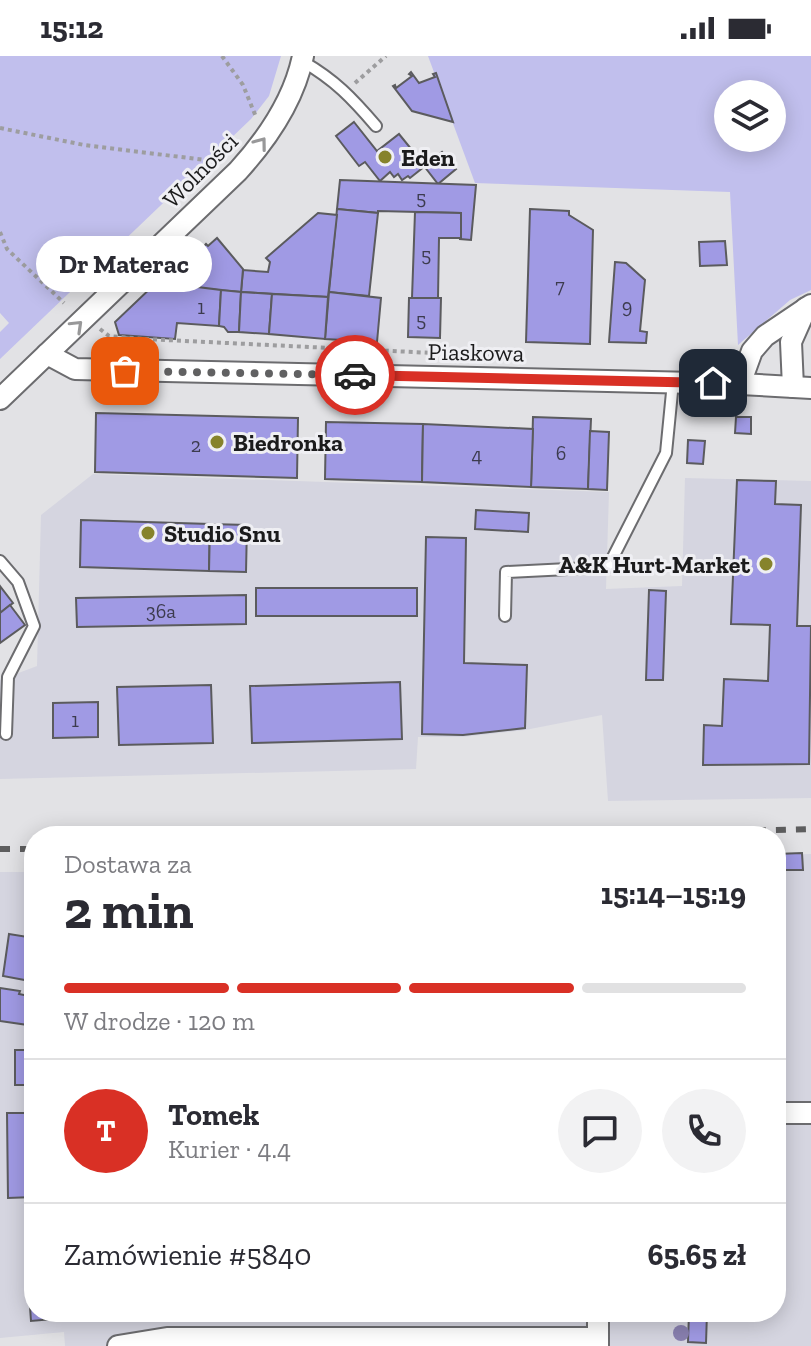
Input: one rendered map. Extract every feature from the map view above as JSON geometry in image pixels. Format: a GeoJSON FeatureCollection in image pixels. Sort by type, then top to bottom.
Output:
{"type":"FeatureCollection","features":[{"type":"Feature","properties":{"kind":"street","name":"Wolności"},"geometry":{"type":"LineString","coordinates":[[0,399],[238,171],[277,121],[302,58]]}},
{"type":"Feature","properties":{"kind":"street"},"geometry":{"type":"LineString","coordinates":[[740,384],[752,351],[765,336],[808,306]]}},
{"type":"Feature","properties":{"kind":"street"},"geometry":{"type":"LineString","coordinates":[[802,387],[791,342],[808,306]]}},
{"type":"Feature","properties":{"kind":"street","name":"Piaskowa"},"geometry":{"type":"LineString","coordinates":[[47,354],[75,369],[802,387]]}},
{"type":"Feature","properties":{"kind":"street"},"geometry":{"type":"LineString","coordinates":[[786,1113],[811,1113]]}},
{"type":"Feature","properties":{"kind":"street"},"geometry":{"type":"LineString","coordinates":[[118,1346],[167,1338],[598,1342]]}},
{"type":"Feature","properties":{"kind":"lane"},"geometry":{"type":"LineString","coordinates":[[302,58],[346,91],[376,126]]}},
{"type":"Feature","properties":{"kind":"lane"},"geometry":{"type":"LineString","coordinates":[[505,616],[506,572],[608,567],[666,453],[673,382]]}},
{"type":"Feature","properties":{"kind":"lane"},"geometry":{"type":"LineString","coordinates":[[0,561],[18,582],[34,626],[8,677],[6,734]]}},
{"type":"Feature","properties":{"kind":"path"},"geometry":{"type":"LineString","coordinates":[[222,56],[243,85],[257,119]]}},
{"type":"Feature","properties":{"kind":"path"},"geometry":{"type":"LineString","coordinates":[[355,83],[386,56]]}},
{"type":"Feature","properties":{"kind":"path"},"geometry":{"type":"LineString","coordinates":[[0,128],[84,145],[213,161]]}},
{"type":"Feature","properties":{"kind":"path"},"geometry":{"type":"LineString","coordinates":[[0,232],[7,249],[64,303]]}},
{"type":"Feature","properties":{"kind":"path"},"geometry":{"type":"LineString","coordinates":[[95,324],[109,336],[145,339],[507,357]]}},
{"type":"Feature","properties":{"kind":"path"},"geometry":{"type":"LineString","coordinates":[[144,371],[145,339]]}},
{"type":"Feature","properties":{"kind":"shaded area"},"geometry":{"type":"Polygon","coordinates":[[[0,56],[281,56],[269,96],[251,119],[0,359],[0,332],[9,323],[0,313],[0,56]]]}},
{"type":"Feature","properties":{"kind":"shaded area"},"geometry":{"type":"Polygon","coordinates":[[[428,56],[811,56],[811,290],[790,300],[738,345],[730,192],[475,183],[428,56]]]}},
{"type":"Feature","properties":{"kind":"shaded area"},"geometry":{"type":"Polygon","coordinates":[[[93,474],[609,492],[606,589],[682,586],[685,478],[811,481],[811,798],[608,801],[602,715],[525,730],[463,737],[418,737],[416,769],[0,779],[0,680],[37,666],[41,515],[93,474]]]}},
{"type":"Feature","properties":{"kind":"shaded area"},"geometry":{"type":"Polygon","coordinates":[[[811,854],[811,1346],[65,1346],[64,1332],[0,1338],[0,872],[24,872],[24,1322],[786,1322],[786,855],[811,854]]]}},
{"type":"Feature","properties":{"kind":"building"},"geometry":{"type":"Polygon","coordinates":[[[411,72],[419,83],[435,77],[433,74],[436,73],[453,122],[412,111],[393,86],[396,88],[412,76],[409,74],[411,72]]]}},
{"type":"Feature","properties":{"kind":"building","name":"Eden"},"geometry":{"type":"Polygon","coordinates":[[[354,122],[377,151],[399,134],[425,166],[410,178],[408,176],[402,180],[398,174],[394,177],[390,172],[380,181],[365,162],[359,166],[336,136],[354,122]]]}},
{"type":"Feature","properties":{"kind":"building"},"geometry":{"type":"Polygon","coordinates":[[[442,152],[456,169],[438,184],[424,166],[442,152]]]}},
{"type":"Feature","properties":{"kind":"building"},"geometry":{"type":"Polygon","coordinates":[[[340,180],[476,185],[471,240],[460,239],[461,213],[378,213],[337,209],[340,180]]]}},
{"type":"Feature","properties":{"kind":"building"},"geometry":{"type":"Polygon","coordinates":[[[337,209],[378,213],[369,296],[329,292],[337,209]]]}},
{"type":"Feature","properties":{"kind":"building"},"geometry":{"type":"Polygon","coordinates":[[[530,209],[569,211],[569,215],[593,230],[590,344],[526,342],[530,209]]]}},
{"type":"Feature","properties":{"kind":"building"},"geometry":{"type":"Polygon","coordinates":[[[415,212],[461,213],[461,238],[439,238],[438,298],[412,298],[415,212]]]}},
{"type":"Feature","properties":{"kind":"building"},"geometry":{"type":"Polygon","coordinates":[[[318,213],[337,215],[328,297],[241,292],[243,270],[268,272],[270,262],[266,258],[318,213]]]}},
{"type":"Feature","properties":{"kind":"building"},"geometry":{"type":"Polygon","coordinates":[[[217,238],[243,269],[241,292],[184,287],[186,264],[206,244],[208,246],[217,238]]]}},
{"type":"Feature","properties":{"kind":"building"},"geometry":{"type":"Polygon","coordinates":[[[725,241],[727,265],[700,266],[699,242],[725,241]]]}},
{"type":"Feature","properties":{"kind":"building"},"geometry":{"type":"Polygon","coordinates":[[[615,262],[626,263],[645,280],[640,331],[647,332],[646,343],[609,342],[615,262]]]}},
{"type":"Feature","properties":{"kind":"building"},"geometry":{"type":"Polygon","coordinates":[[[157,282],[221,290],[219,326],[177,323],[175,339],[119,335],[115,322],[157,282]]]}},
{"type":"Feature","properties":{"kind":"building"},"geometry":{"type":"Polygon","coordinates":[[[221,290],[241,292],[239,332],[228,332],[219,326],[221,290]]]}},
{"type":"Feature","properties":{"kind":"building"},"geometry":{"type":"Polygon","coordinates":[[[241,292],[272,294],[269,334],[239,332],[241,292]]]}},
{"type":"Feature","properties":{"kind":"building"},"geometry":{"type":"Polygon","coordinates":[[[329,292],[381,298],[377,342],[325,339],[329,292]]]}},
{"type":"Feature","properties":{"kind":"building"},"geometry":{"type":"Polygon","coordinates":[[[272,294],[328,297],[325,339],[269,334],[272,294]]]}},
{"type":"Feature","properties":{"kind":"building"},"geometry":{"type":"Polygon","coordinates":[[[409,298],[441,298],[440,338],[408,337],[409,298]]]}},
{"type":"Feature","properties":{"kind":"building"},"geometry":{"type":"Polygon","coordinates":[[[96,413],[298,418],[297,478],[95,472],[96,413]]]}},
{"type":"Feature","properties":{"kind":"building"},"geometry":{"type":"Polygon","coordinates":[[[533,417],[591,419],[588,489],[531,487],[533,417]]]}},
{"type":"Feature","properties":{"kind":"building"},"geometry":{"type":"Polygon","coordinates":[[[736,417],[751,417],[751,434],[735,433],[736,417]]]}},
{"type":"Feature","properties":{"kind":"building"},"geometry":{"type":"Polygon","coordinates":[[[326,422],[423,424],[422,482],[325,479],[326,422]]]}},
{"type":"Feature","properties":{"kind":"building"},"geometry":{"type":"Polygon","coordinates":[[[423,424],[533,429],[531,487],[422,482],[423,424]]]}},
{"type":"Feature","properties":{"kind":"building"},"geometry":{"type":"Polygon","coordinates":[[[590,431],[609,432],[607,490],[588,489],[590,431]]]}},
{"type":"Feature","properties":{"kind":"building"},"geometry":{"type":"Polygon","coordinates":[[[688,440],[705,441],[703,464],[687,463],[688,440]]]}},
{"type":"Feature","properties":{"kind":"building","name":"A&K Hurt-Market"},"geometry":{"type":"Polygon","coordinates":[[[737,480],[776,481],[775,504],[801,505],[797,626],[811,626],[809,764],[703,765],[704,725],[722,726],[724,679],[768,681],[770,625],[731,624],[737,480]]]}},
{"type":"Feature","properties":{"kind":"building"},"geometry":{"type":"Polygon","coordinates":[[[476,510],[529,513],[528,532],[475,529],[476,510]]]}},
{"type":"Feature","properties":{"kind":"building"},"geometry":{"type":"Polygon","coordinates":[[[81,520],[210,524],[209,571],[80,567],[81,520]]]}},
{"type":"Feature","properties":{"kind":"building"},"geometry":{"type":"Polygon","coordinates":[[[210,524],[247,525],[246,572],[209,571],[210,524]]]}},
{"type":"Feature","properties":{"kind":"building"},"geometry":{"type":"Polygon","coordinates":[[[426,537],[466,538],[464,663],[527,665],[525,728],[463,735],[422,734],[426,537]]]}},
{"type":"Feature","properties":{"kind":"building"},"geometry":{"type":"Polygon","coordinates":[[[0,586],[13,603],[0,613],[0,586]]]}},
{"type":"Feature","properties":{"kind":"building"},"geometry":{"type":"Polygon","coordinates":[[[256,588],[417,588],[417,616],[256,616],[256,588]]]}},
{"type":"Feature","properties":{"kind":"building"},"geometry":{"type":"Polygon","coordinates":[[[649,590],[666,591],[663,680],[646,680],[649,590]]]}},
{"type":"Feature","properties":{"kind":"building"},"geometry":{"type":"Polygon","coordinates":[[[246,595],[246,624],[77,627],[76,598],[246,595]]]}},
{"type":"Feature","properties":{"kind":"building"},"geometry":{"type":"Polygon","coordinates":[[[10,605],[25,625],[0,643],[0,613],[10,605]]]}},
{"type":"Feature","properties":{"kind":"building"},"geometry":{"type":"Polygon","coordinates":[[[400,682],[402,739],[252,743],[250,686],[400,682]]]}},
{"type":"Feature","properties":{"kind":"building"},"geometry":{"type":"Polygon","coordinates":[[[211,685],[213,743],[119,745],[117,687],[211,685]]]}},
{"type":"Feature","properties":{"kind":"building"},"geometry":{"type":"Polygon","coordinates":[[[98,702],[98,737],[53,738],[53,703],[98,702]]]}},
{"type":"Feature","properties":{"kind":"building"},"geometry":{"type":"Polygon","coordinates":[[[802,853],[803,870],[786,870],[786,854],[802,853]]]}},
{"type":"Feature","properties":{"kind":"building"},"geometry":{"type":"Polygon","coordinates":[[[9,934],[24,936],[24,980],[3,976],[9,934]]]}},
{"type":"Feature","properties":{"kind":"building"},"geometry":{"type":"Polygon","coordinates":[[[0,988],[20,991],[19,994],[24,995],[24,1024],[0,1021],[0,988]]]}},
{"type":"Feature","properties":{"kind":"building"},"geometry":{"type":"Polygon","coordinates":[[[15,1050],[24,1050],[24,1085],[15,1085],[15,1050]]]}},
{"type":"Feature","properties":{"kind":"building"},"geometry":{"type":"Polygon","coordinates":[[[7,1113],[24,1113],[24,1197],[8,1198],[7,1113]]]}},
{"type":"Feature","properties":{"kind":"building"},"geometry":{"type":"Polygon","coordinates":[[[689,1322],[707,1322],[706,1343],[688,1342],[689,1322]]]}},
{"type":"Feature","properties":{"kind":"railway"},"geometry":{"type":"LineString","coordinates":[[786,830],[811,829]]}},
{"type":"Feature","properties":{"kind":"railway"},"geometry":{"type":"LineString","coordinates":[[0,849],[24,849]]}},
{"type":"Feature","properties":{"kind":"way so far"},"geometry":{"type":"LineString","coordinates":[[125,371],[355,375]]}},
{"type":"Feature","properties":{"kind":"place","name":"Eden"},"geometry":{"type":"Point","coordinates":[385,157]}},
{"type":"Feature","properties":{"kind":"place","name":"Dr Materac"},"geometry":{"type":"Point","coordinates":[125,371]}},
{"type":"Feature","properties":{"kind":"place","name":"Biedronka"},"geometry":{"type":"Point","coordinates":[217,442]}},
{"type":"Feature","properties":{"kind":"place","name":"Studio Snu"},"geometry":{"type":"Point","coordinates":[148,533]}},
{"type":"Feature","properties":{"kind":"place","name":"A&K Hurt-Market"},"geometry":{"type":"Point","coordinates":[766,564]}},
{"type":"Feature","properties":{"kind":"route"},"geometry":{"type":"LineString","coordinates":[[355,375],[713,383]]}}]}
